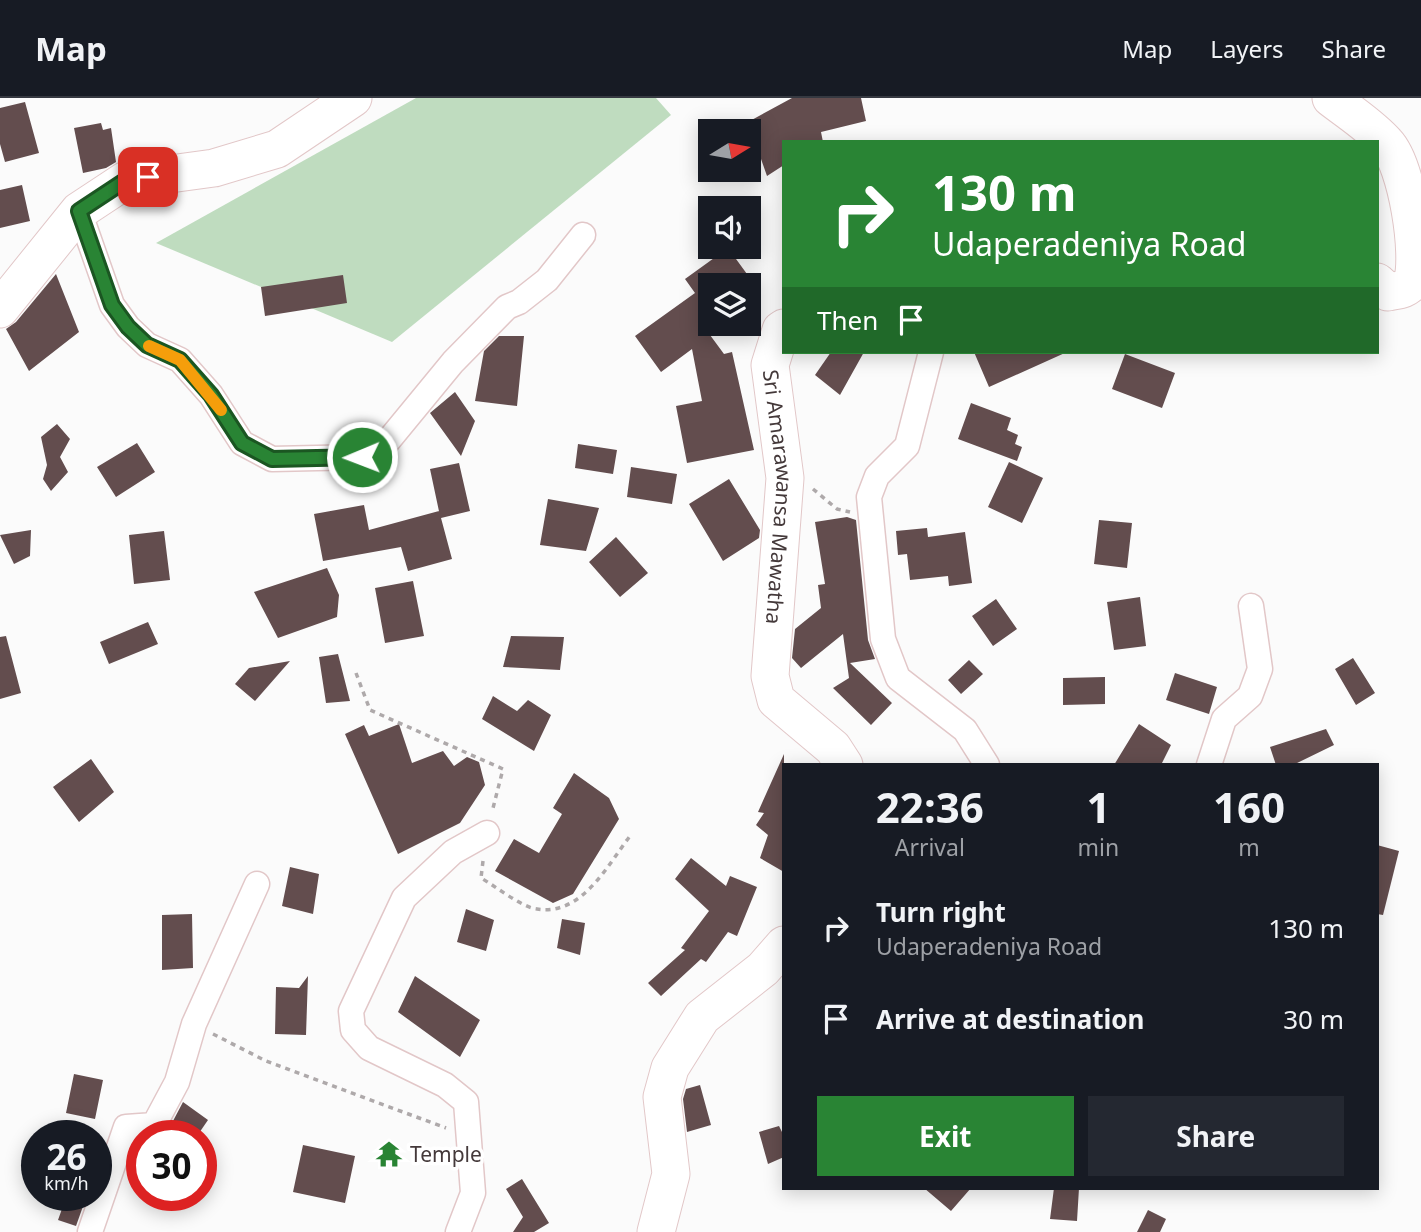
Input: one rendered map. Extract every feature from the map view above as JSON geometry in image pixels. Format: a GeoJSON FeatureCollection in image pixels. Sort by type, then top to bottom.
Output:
{"type":"FeatureCollection","features":[{"type":"Feature","properties":{"kind":"street"},"geometry":{"type":"LineString","coordinates":[[0,309],[79,211],[126,180],[214,168],[277,149],[353,98]]}},
{"type":"Feature","properties":{"kind":"street"},"geometry":{"type":"LineString","coordinates":[[1331,98],[1387,144],[1403,171],[1420,250],[1414,279],[1406,289],[1388,292],[1379,284]]}},
{"type":"Feature","properties":{"kind":"street"},"geometry":{"type":"LineString","coordinates":[[79,211],[112,305],[128,327],[147,345],[180,360],[211,395],[242,443],[272,459],[362,457],[379,452],[453,362],[507,307],[519,302],[547,280],[583,235]]}},
{"type":"Feature","properties":{"kind":"street","name":"Sri Amarawansa Mawatha"},"geometry":{"type":"LineString","coordinates":[[782,329],[770,365],[785,478],[770,676],[776,700],[833,748],[843,763]]}},
{"type":"Feature","properties":{"kind":"street"},"geometry":{"type":"LineString","coordinates":[[930,354],[907,446],[877,476],[869,497],[883,639],[898,678],[965,730],[986,763]]}},
{"type":"Feature","properties":{"kind":"street"},"geometry":{"type":"LineString","coordinates":[[1210,763],[1224,719],[1250,696],[1260,669],[1251,606]]}},
{"type":"Feature","properties":{"kind":"street"},"geometry":{"type":"LineString","coordinates":[[458,1232],[474,1193],[466,1102],[445,1085],[369,1048],[353,1030],[351,1011],[404,898],[453,852],[487,833]]}},
{"type":"Feature","properties":{"kind":"street"},"geometry":{"type":"LineString","coordinates":[[90,1232],[126,1127],[155,1125],[177,1082],[194,1024],[257,884]]}},
{"type":"Feature","properties":{"kind":"street"},"geometry":{"type":"LineString","coordinates":[[656,1232],[671,1174],[662,1097],[670,1068],[702,1017],[763,969],[782,947]]}},
{"type":"Feature","properties":{"kind":"path"},"geometry":{"type":"LineString","coordinates":[[785,478],[804,482],[837,509],[872,520]]}},
{"type":"Feature","properties":{"kind":"path"},"geometry":{"type":"LineString","coordinates":[[356,673],[370,710],[503,769],[487,833],[481,878],[536,910],[560,908],[586,893],[630,836]]}},
{"type":"Feature","properties":{"kind":"path"},"geometry":{"type":"LineString","coordinates":[[194,1024],[266,1061],[471,1137]]}},
{"type":"Feature","properties":{"kind":"green space"},"geometry":{"type":"Polygon","coordinates":[[[416,98],[656,98],[671,115],[392,342],[156,243],[416,98]]]}},
{"type":"Feature","properties":{"kind":"building"},"geometry":{"type":"Polygon","coordinates":[[[792,98],[861,98],[866,121],[821,132],[823,140],[782,140],[782,166],[767,176],[761,159],[761,119],[754,119],[792,98]]]}},
{"type":"Feature","properties":{"kind":"building"},"geometry":{"type":"Polygon","coordinates":[[[25,102],[39,153],[5,162],[0,144],[0,108],[25,102]]]}},
{"type":"Feature","properties":{"kind":"building"},"geometry":{"type":"Polygon","coordinates":[[[101,123],[103,130],[111,128],[116,162],[106,168],[83,173],[74,128],[101,123]]]}},
{"type":"Feature","properties":{"kind":"building"},"geometry":{"type":"Polygon","coordinates":[[[22,185],[30,221],[0,228],[0,190],[22,185]]]}},
{"type":"Feature","properties":{"kind":"building"},"geometry":{"type":"Polygon","coordinates":[[[713,259],[736,259],[746,273],[698,273],[698,336],[711,336],[724,354],[732,352],[754,450],[687,463],[676,406],[702,401],[692,349],[661,372],[635,336],[695,293],[685,279],[713,259]]]}},
{"type":"Feature","properties":{"kind":"building"},"geometry":{"type":"Polygon","coordinates":[[[56,274],[79,332],[29,371],[6,329],[16,322],[56,274]]]}},
{"type":"Feature","properties":{"kind":"building"},"geometry":{"type":"Polygon","coordinates":[[[343,275],[347,303],[265,316],[261,287],[343,275]]]}},
{"type":"Feature","properties":{"kind":"building"},"geometry":{"type":"Polygon","coordinates":[[[499,336],[524,336],[517,406],[475,401],[484,351],[499,336]]]}},
{"type":"Feature","properties":{"kind":"building"},"geometry":{"type":"Polygon","coordinates":[[[830,354],[863,354],[840,395],[815,375],[830,354]]]}},
{"type":"Feature","properties":{"kind":"building"},"geometry":{"type":"Polygon","coordinates":[[[975,354],[1063,354],[989,387],[975,354]]]}},
{"type":"Feature","properties":{"kind":"building"},"geometry":{"type":"Polygon","coordinates":[[[1125,354],[1175,373],[1162,408],[1112,389],[1125,354]]]}},
{"type":"Feature","properties":{"kind":"building"},"geometry":{"type":"Polygon","coordinates":[[[455,392],[475,421],[461,456],[430,413],[455,392]]]}},
{"type":"Feature","properties":{"kind":"building"},"geometry":{"type":"Polygon","coordinates":[[[971,403],[1011,418],[1007,430],[1018,435],[1015,444],[1022,447],[1017,461],[958,439],[971,403]]]}},
{"type":"Feature","properties":{"kind":"building"},"geometry":{"type":"Polygon","coordinates":[[[57,424],[70,439],[60,457],[68,472],[51,491],[43,479],[47,465],[41,437],[57,424]]]}},
{"type":"Feature","properties":{"kind":"building"},"geometry":{"type":"Polygon","coordinates":[[[137,443],[155,472],[116,497],[97,467],[137,443]]]}},
{"type":"Feature","properties":{"kind":"building"},"geometry":{"type":"Polygon","coordinates":[[[578,444],[617,450],[613,474],[575,468],[578,444]]]}},
{"type":"Feature","properties":{"kind":"building"},"geometry":{"type":"Polygon","coordinates":[[[1009,462],[1043,478],[1022,523],[988,507],[1009,462]]]}},
{"type":"Feature","properties":{"kind":"building"},"geometry":{"type":"Polygon","coordinates":[[[459,463],[470,511],[441,518],[452,559],[408,571],[401,547],[323,561],[314,514],[364,505],[369,530],[439,511],[430,469],[459,463]]]}},
{"type":"Feature","properties":{"kind":"building"},"geometry":{"type":"Polygon","coordinates":[[[631,467],[677,474],[672,504],[627,497],[631,467]]]}},
{"type":"Feature","properties":{"kind":"building"},"geometry":{"type":"Polygon","coordinates":[[[729,479],[760,530],[759,538],[723,561],[689,504],[729,479]]]}},
{"type":"Feature","properties":{"kind":"building"},"geometry":{"type":"Polygon","coordinates":[[[548,499],[599,508],[586,551],[540,545],[548,499]]]}},
{"type":"Feature","properties":{"kind":"building"},"geometry":{"type":"Polygon","coordinates":[[[847,517],[856,520],[868,640],[875,659],[850,663],[892,703],[871,725],[833,688],[849,678],[843,634],[801,668],[792,658],[795,629],[821,608],[818,585],[825,584],[815,522],[847,517]]]}},
{"type":"Feature","properties":{"kind":"building"},"geometry":{"type":"Polygon","coordinates":[[[1099,520],[1132,523],[1127,568],[1094,564],[1099,520]]]}},
{"type":"Feature","properties":{"kind":"building"},"geometry":{"type":"Polygon","coordinates":[[[927,528],[928,537],[965,532],[972,583],[949,586],[948,576],[910,580],[907,554],[898,555],[896,531],[927,528]]]}},
{"type":"Feature","properties":{"kind":"building"},"geometry":{"type":"Polygon","coordinates":[[[31,530],[30,556],[14,564],[0,535],[31,530]]]}},
{"type":"Feature","properties":{"kind":"building"},"geometry":{"type":"Polygon","coordinates":[[[164,531],[170,580],[134,584],[129,535],[164,531]]]}},
{"type":"Feature","properties":{"kind":"building"},"geometry":{"type":"Polygon","coordinates":[[[616,537],[648,573],[620,597],[589,562],[616,537]]]}},
{"type":"Feature","properties":{"kind":"building"},"geometry":{"type":"Polygon","coordinates":[[[327,568],[339,595],[337,617],[278,638],[254,592],[327,568]]]}},
{"type":"Feature","properties":{"kind":"building"},"geometry":{"type":"Polygon","coordinates":[[[413,581],[424,636],[385,643],[375,588],[413,581]]]}},
{"type":"Feature","properties":{"kind":"building"},"geometry":{"type":"Polygon","coordinates":[[[1140,597],[1146,646],[1114,650],[1107,602],[1140,597]]]}},
{"type":"Feature","properties":{"kind":"building"},"geometry":{"type":"Polygon","coordinates":[[[996,599],[1017,629],[993,646],[972,616],[996,599]]]}},
{"type":"Feature","properties":{"kind":"building"},"geometry":{"type":"Polygon","coordinates":[[[148,622],[158,644],[109,664],[100,642],[148,622]]]}},
{"type":"Feature","properties":{"kind":"building"},"geometry":{"type":"Polygon","coordinates":[[[6,636],[21,693],[0,699],[0,637],[6,636]]]}},
{"type":"Feature","properties":{"kind":"building"},"geometry":{"type":"Polygon","coordinates":[[[511,636],[564,637],[560,670],[503,667],[511,636]]]}},
{"type":"Feature","properties":{"kind":"building"},"geometry":{"type":"Polygon","coordinates":[[[338,654],[350,701],[326,703],[319,657],[338,654]]]}},
{"type":"Feature","properties":{"kind":"building"},"geometry":{"type":"Polygon","coordinates":[[[1353,658],[1375,693],[1356,705],[1335,669],[1353,658]]]}},
{"type":"Feature","properties":{"kind":"building"},"geometry":{"type":"Polygon","coordinates":[[[969,660],[983,674],[961,694],[948,680],[969,660]]]}},
{"type":"Feature","properties":{"kind":"building"},"geometry":{"type":"Polygon","coordinates":[[[290,661],[255,701],[235,684],[249,668],[290,661]]]}},
{"type":"Feature","properties":{"kind":"building"},"geometry":{"type":"Polygon","coordinates":[[[1175,673],[1217,687],[1209,714],[1166,700],[1175,673]]]}},
{"type":"Feature","properties":{"kind":"building"},"geometry":{"type":"Polygon","coordinates":[[[1105,677],[1105,704],[1063,705],[1063,678],[1105,677]]]}},
{"type":"Feature","properties":{"kind":"building"},"geometry":{"type":"Polygon","coordinates":[[[493,696],[517,711],[528,700],[551,715],[534,751],[482,719],[493,696]]]}},
{"type":"Feature","properties":{"kind":"building"},"geometry":{"type":"Polygon","coordinates":[[[399,724],[412,763],[443,751],[454,766],[467,757],[479,762],[485,785],[460,823],[398,854],[345,734],[364,725],[369,736],[399,724]]]}},
{"type":"Feature","properties":{"kind":"building"},"geometry":{"type":"Polygon","coordinates":[[[1139,724],[1171,745],[1162,763],[1115,763],[1139,724]]]}},
{"type":"Feature","properties":{"kind":"building"},"geometry":{"type":"Polygon","coordinates":[[[1326,729],[1334,745],[1297,763],[1275,763],[1270,747],[1326,729]]]}},
{"type":"Feature","properties":{"kind":"building"},"geometry":{"type":"Polygon","coordinates":[[[784,754],[782,871],[760,858],[768,835],[756,825],[764,813],[758,812],[784,754]]]}},
{"type":"Feature","properties":{"kind":"building"},"geometry":{"type":"Polygon","coordinates":[[[91,759],[114,792],[79,822],[53,787],[91,759]]]}},
{"type":"Feature","properties":{"kind":"building"},"geometry":{"type":"Polygon","coordinates":[[[574,773],[609,798],[619,819],[573,894],[553,903],[495,871],[514,839],[539,853],[562,814],[553,808],[574,773]]]}},
{"type":"Feature","properties":{"kind":"building"},"geometry":{"type":"Polygon","coordinates":[[[1379,846],[1399,851],[1383,915],[1379,914],[1379,846]]]}},
{"type":"Feature","properties":{"kind":"building"},"geometry":{"type":"Polygon","coordinates":[[[691,858],[726,886],[730,876],[757,887],[737,936],[728,932],[706,962],[701,959],[661,996],[648,983],[685,950],[681,948],[709,911],[675,879],[691,858]]]}},
{"type":"Feature","properties":{"kind":"building"},"geometry":{"type":"Polygon","coordinates":[[[290,867],[319,874],[313,914],[282,906],[290,867]]]}},
{"type":"Feature","properties":{"kind":"building"},"geometry":{"type":"Polygon","coordinates":[[[466,909],[494,920],[486,951],[457,942],[466,909]]]}},
{"type":"Feature","properties":{"kind":"building"},"geometry":{"type":"Polygon","coordinates":[[[192,914],[193,968],[162,970],[162,915],[192,914]]]}},
{"type":"Feature","properties":{"kind":"building"},"geometry":{"type":"Polygon","coordinates":[[[562,919],[585,923],[580,955],[557,948],[562,919]]]}},
{"type":"Feature","properties":{"kind":"building"},"geometry":{"type":"Polygon","coordinates":[[[308,976],[306,1035],[275,1034],[276,987],[299,988],[308,976]]]}},
{"type":"Feature","properties":{"kind":"building"},"geometry":{"type":"Polygon","coordinates":[[[415,976],[480,1020],[460,1057],[398,1012],[415,976]]]}},
{"type":"Feature","properties":{"kind":"building"},"geometry":{"type":"Polygon","coordinates":[[[74,1074],[103,1080],[95,1119],[66,1113],[74,1074]]]}},
{"type":"Feature","properties":{"kind":"building"},"geometry":{"type":"Polygon","coordinates":[[[700,1085],[711,1125],[687,1132],[683,1099],[686,1089],[700,1085]]]}},
{"type":"Feature","properties":{"kind":"building"},"geometry":{"type":"Polygon","coordinates":[[[183,1102],[208,1120],[174,1120],[183,1102]]]}},
{"type":"Feature","properties":{"kind":"building"},"geometry":{"type":"Polygon","coordinates":[[[779,1126],[782,1132],[782,1158],[768,1164],[759,1132],[779,1126]]]}},
{"type":"Feature","properties":{"kind":"building"},"geometry":{"type":"Polygon","coordinates":[[[303,1145],[355,1156],[345,1203],[293,1192],[303,1145]]]}},
{"type":"Feature","properties":{"kind":"building"},"geometry":{"type":"Polygon","coordinates":[[[522,1179],[549,1223],[534,1232],[513,1232],[523,1217],[506,1189],[522,1179]]]}},
{"type":"Feature","properties":{"kind":"building"},"geometry":{"type":"Polygon","coordinates":[[[926,1190],[969,1190],[951,1211],[926,1190]]]}},
{"type":"Feature","properties":{"kind":"building"},"geometry":{"type":"Polygon","coordinates":[[[1054,1190],[1079,1190],[1077,1221],[1050,1219],[1054,1190]]]}},
{"type":"Feature","properties":{"kind":"building"},"geometry":{"type":"Polygon","coordinates":[[[1148,1210],[1166,1219],[1160,1232],[1137,1232],[1148,1210]]]}},
{"type":"Feature","properties":{"kind":"building"},"geometry":{"type":"Polygon","coordinates":[[[61,1211],[81,1211],[76,1226],[58,1220],[61,1211]]]}},
{"type":"Feature","properties":{"kind":"slow traffic"},"geometry":{"type":"LineString","coordinates":[[149,346],[180,360],[221,410]]}},
{"type":"Feature","properties":{"kind":"place","name":"Temple"},"geometry":{"type":"Point","coordinates":[389,1154]}},
{"type":"Feature","properties":{"kind":"route"},"geometry":{"type":"LineString","coordinates":[[148,177],[126,180],[79,211],[112,305],[128,327],[147,345],[180,360],[211,395],[242,443],[272,459],[362,457]]}}]}
